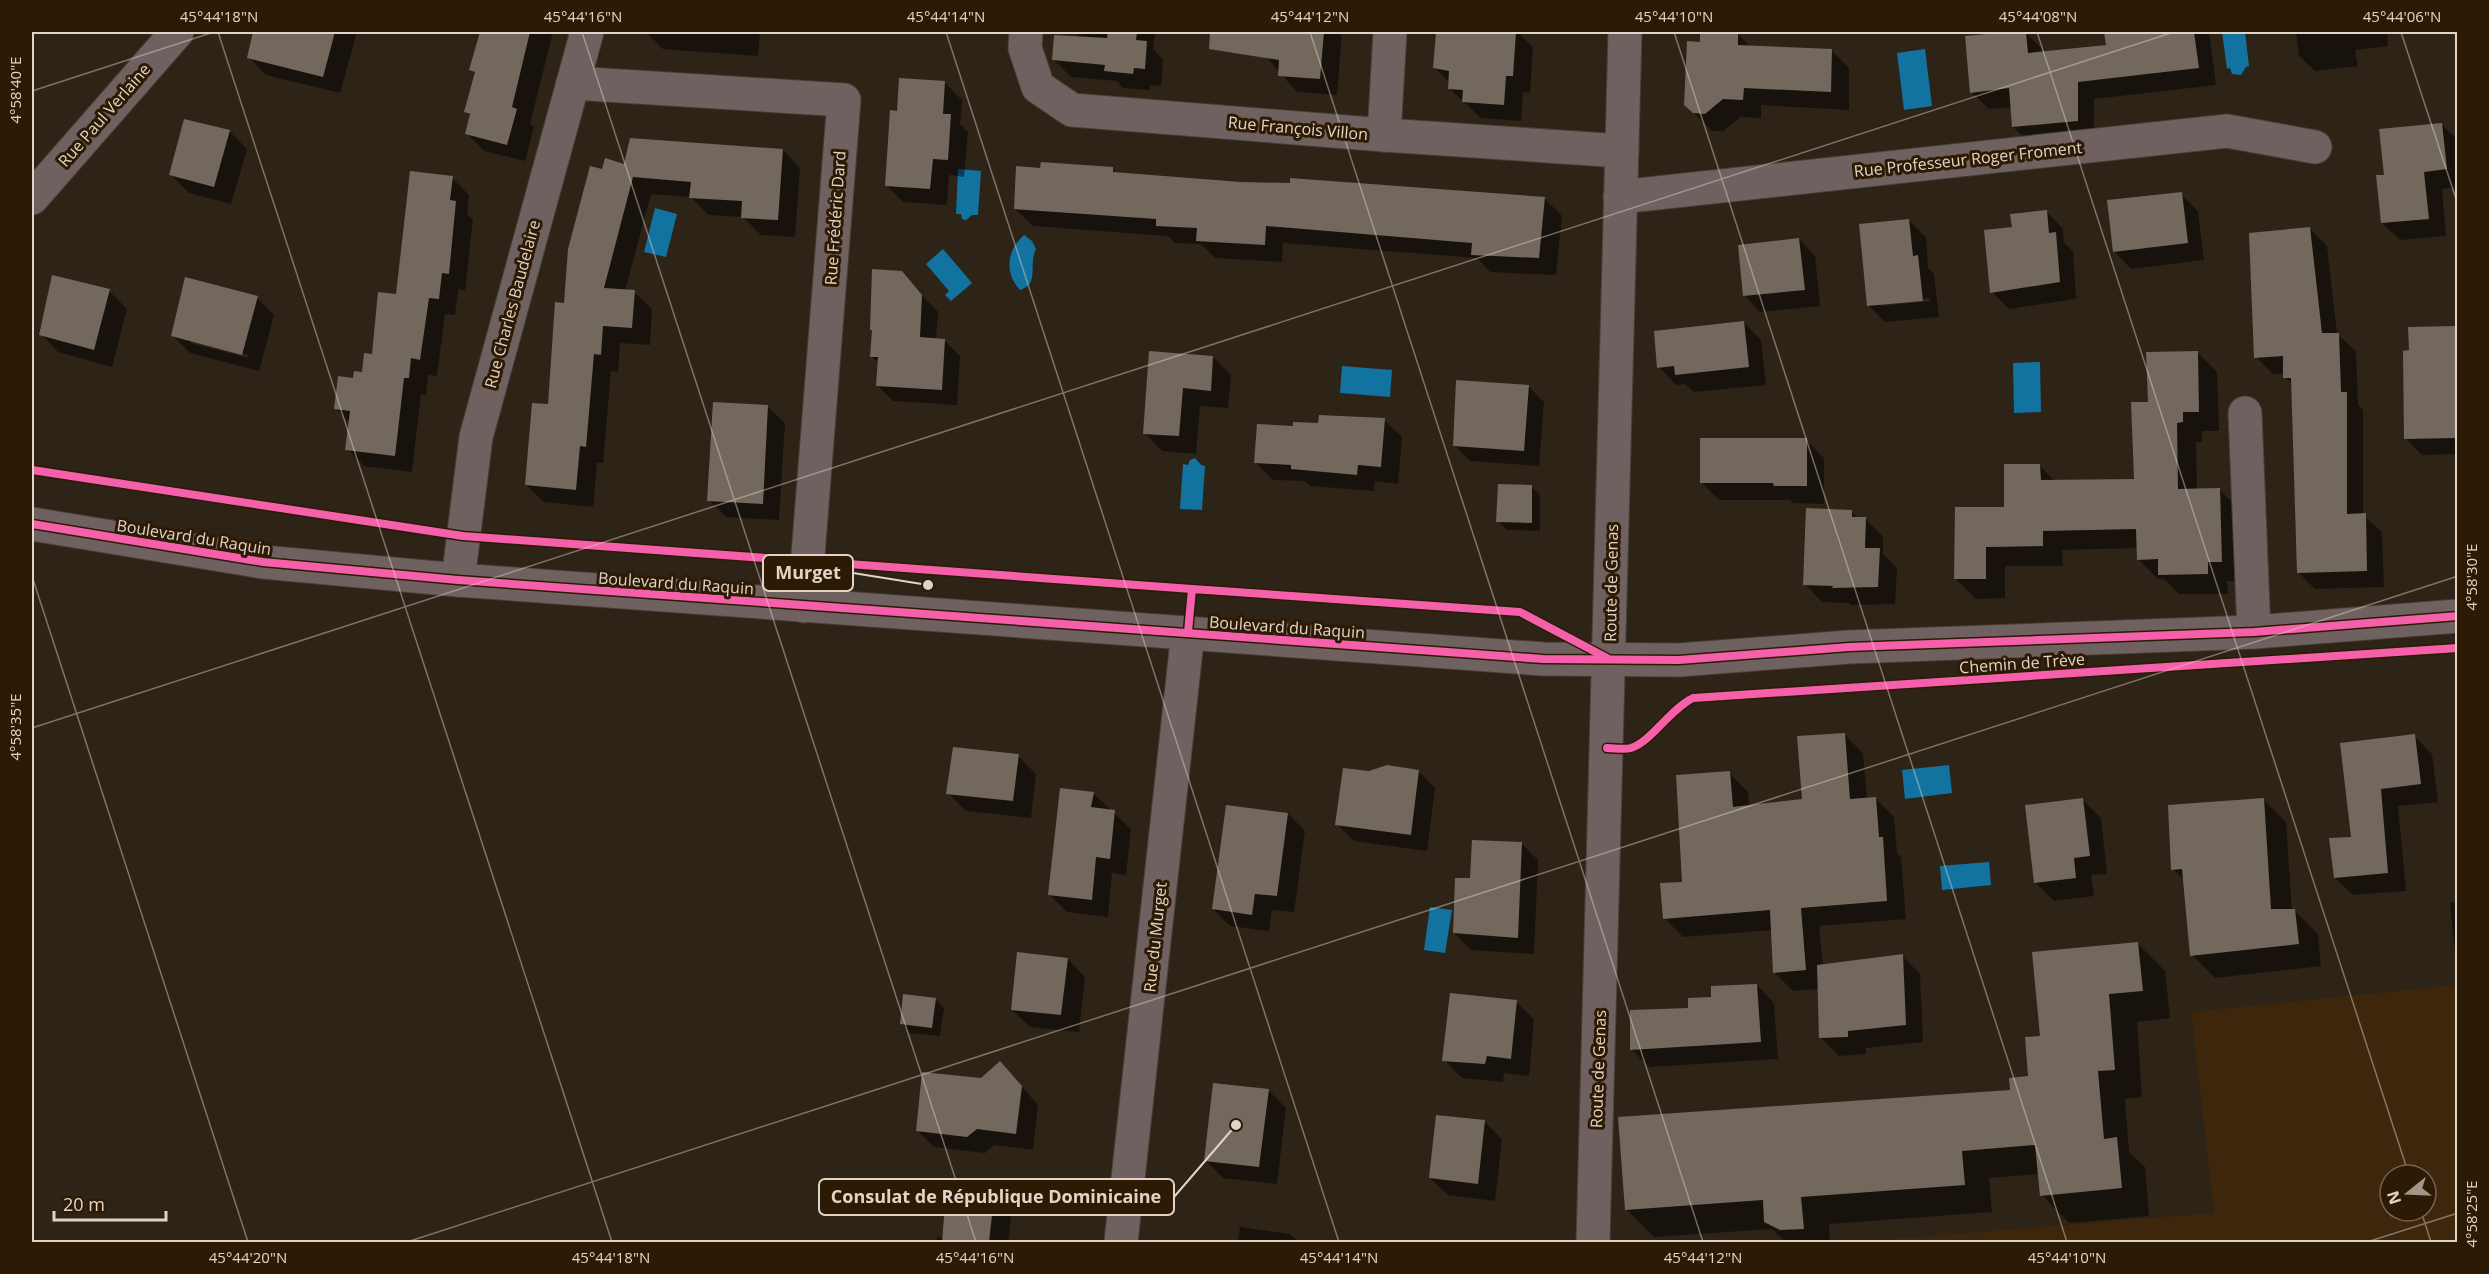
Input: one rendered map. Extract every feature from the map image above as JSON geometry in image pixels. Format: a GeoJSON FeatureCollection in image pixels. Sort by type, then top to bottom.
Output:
{"type":"FeatureCollection","features":[{"type":"Feature","properties":{"kind":"street","name":"Rue Paul Verlaine"},"geometry":{"type":"LineString","coordinates":[[32,198],[177,32]]}},
{"type":"Feature","properties":{"kind":"street","name":"Rue Charles Baudelaire"},"geometry":{"type":"LineString","coordinates":[[458,580],[476,437],[587,32]]}},
{"type":"Feature","properties":{"kind":"street","name":"Rue François Villon"},"geometry":{"type":"LineString","coordinates":[[1026,32],[1025,48],[1038,87],[1072,110],[1622,151]]}},
{"type":"Feature","properties":{"kind":"street"},"geometry":{"type":"LineString","coordinates":[[1384,135],[1390,32]]}},
{"type":"Feature","properties":{"kind":"street","name":"Route de Genas"},"geometry":{"type":"LineString","coordinates":[[1593,1242],[1625,32]]}},
{"type":"Feature","properties":{"kind":"street","name":"Rue Frédéric Dard"},"geometry":{"type":"LineString","coordinates":[[573,83],[844,100],[804,606]]}},
{"type":"Feature","properties":{"kind":"street","name":"Rue Professeur Roger Froment"},"geometry":{"type":"LineString","coordinates":[[1620,197],[2227,131],[2315,147]]}},
{"type":"Feature","properties":{"kind":"street"},"geometry":{"type":"LineString","coordinates":[[2245,413],[2254,632]]}},
{"type":"Feature","properties":{"kind":"street","name":"Boulevard du Raquin"},"geometry":{"type":"LineString","coordinates":[[32,524],[262,562],[458,580],[1543,659],[1610,659]]}},
{"type":"Feature","properties":{"kind":"street","name":"Chemin de Trève"},"geometry":{"type":"LineString","coordinates":[[1610,659],[1679,660],[1849,647],[2254,632],[2457,616]]}},
{"type":"Feature","properties":{"kind":"street","name":"Rue du Murget"},"geometry":{"type":"LineString","coordinates":[[1121,1242],[1188,632]]}},
{"type":"Feature","properties":{"kind":"shaded area"},"geometry":{"type":"Polygon","coordinates":[[[2457,985],[2457,1242],[1857,1242],[2214,1213],[2191,1012],[2457,985]]]}},
{"type":"Feature","properties":{"kind":"water"},"geometry":{"type":"Polygon","coordinates":[[[2222,32],[2245,32],[2249,66],[2241,75],[2232,74],[2230,68],[2227,69],[2222,32]]]}},
{"type":"Feature","properties":{"kind":"water"},"geometry":{"type":"Polygon","coordinates":[[[1925,49],[1932,106],[1904,110],[1897,53],[1925,49]]]}},
{"type":"Feature","properties":{"kind":"water"},"geometry":{"type":"Polygon","coordinates":[[[958,169],[981,171],[978,215],[972,215],[966,220],[962,219],[961,214],[956,214],[958,169]]]}},
{"type":"Feature","properties":{"kind":"water"},"geometry":{"type":"Polygon","coordinates":[[[655,208],[677,214],[666,257],[644,252],[655,208]]]}},
{"type":"Feature","properties":{"kind":"water"},"geometry":{"type":"Polygon","coordinates":[[[1024,235],[1032,241],[1036,249],[1032,279],[1026,287],[1020,290],[1011,276],[1010,262],[1014,248],[1024,235]]]}},
{"type":"Feature","properties":{"kind":"water"},"geometry":{"type":"Polygon","coordinates":[[[943,249],[972,283],[951,301],[945,295],[949,291],[926,264],[943,249]]]}},
{"type":"Feature","properties":{"kind":"water"},"geometry":{"type":"Polygon","coordinates":[[[2040,362],[2041,412],[2014,413],[2013,363],[2040,362]]]}},
{"type":"Feature","properties":{"kind":"water"},"geometry":{"type":"Polygon","coordinates":[[[1342,366],[1392,370],[1390,397],[1340,393],[1342,366]]]}},
{"type":"Feature","properties":{"kind":"water"},"geometry":{"type":"Polygon","coordinates":[[[1195,458],[1205,466],[1202,510],[1180,509],[1183,464],[1188,465],[1190,460],[1195,458]]]}},
{"type":"Feature","properties":{"kind":"water"},"geometry":{"type":"Polygon","coordinates":[[[1949,765],[1952,793],[1905,799],[1902,770],[1949,765]]]}},
{"type":"Feature","properties":{"kind":"water"},"geometry":{"type":"Polygon","coordinates":[[[1989,862],[1991,885],[1942,890],[1940,866],[1989,862]]]}},
{"type":"Feature","properties":{"kind":"water"},"geometry":{"type":"Polygon","coordinates":[[[1430,907],[1452,910],[1445,953],[1424,950],[1430,907]]]}},
{"type":"Feature","properties":{"kind":"building"},"geometry":{"type":"Polygon","coordinates":[[[253,32],[335,32],[323,77],[247,58],[253,32]]]}},
{"type":"Feature","properties":{"kind":"building"},"geometry":{"type":"Polygon","coordinates":[[[480,32],[530,32],[512,107],[517,109],[507,145],[465,134],[470,114],[464,112],[475,72],[469,70],[480,32]]]}},
{"type":"Feature","properties":{"kind":"building"},"geometry":{"type":"Polygon","coordinates":[[[1108,32],[1137,32],[1136,40],[1147,41],[1145,69],[1134,68],[1133,74],[1104,71],[1105,65],[1052,60],[1054,35],[1107,38],[1108,32]]]}},
{"type":"Feature","properties":{"kind":"building"},"geometry":{"type":"Polygon","coordinates":[[[1210,32],[1324,32],[1320,79],[1278,76],[1279,60],[1209,49],[1210,32]]]}},
{"type":"Feature","properties":{"kind":"building"},"geometry":{"type":"Polygon","coordinates":[[[1436,32],[1516,32],[1513,76],[1506,76],[1504,105],[1462,102],[1463,90],[1448,89],[1449,71],[1433,68],[1436,32]]]}},
{"type":"Feature","properties":{"kind":"building"},"geometry":{"type":"Polygon","coordinates":[[[1700,32],[1738,33],[1738,45],[1832,49],[1831,92],[1744,88],[1743,100],[1723,99],[1705,114],[1693,113],[1684,105],[1687,41],[1700,42],[1700,32]]]}},
{"type":"Feature","properties":{"kind":"building"},"geometry":{"type":"Polygon","coordinates":[[[2026,32],[2028,53],[2106,45],[2104,32],[2194,32],[2199,68],[2078,82],[2078,121],[2012,127],[2009,88],[1970,93],[1965,36],[2026,32]]]}},
{"type":"Feature","properties":{"kind":"building"},"geometry":{"type":"Polygon","coordinates":[[[899,78],[945,81],[943,114],[951,114],[948,160],[933,159],[930,189],[885,186],[890,110],[897,111],[899,78]]]}},
{"type":"Feature","properties":{"kind":"building"},"geometry":{"type":"Polygon","coordinates":[[[184,119],[230,130],[214,187],[169,175],[184,119]]]}},
{"type":"Feature","properties":{"kind":"building"},"geometry":{"type":"Polygon","coordinates":[[[2442,123],[2447,169],[2424,172],[2429,219],[2381,223],[2376,175],[2384,175],[2379,129],[2442,123]]]}},
{"type":"Feature","properties":{"kind":"building"},"geometry":{"type":"Polygon","coordinates":[[[630,138],[783,149],[778,220],[741,218],[742,201],[689,198],[691,182],[633,177],[604,288],[635,290],[632,328],[603,326],[601,355],[594,354],[586,447],[580,446],[576,490],[525,485],[532,403],[548,404],[555,302],[564,303],[568,249],[590,166],[602,169],[605,158],[624,164],[630,138]]]}},
{"type":"Feature","properties":{"kind":"building"},"geometry":{"type":"Polygon","coordinates":[[[1041,162],[1113,167],[1113,172],[1241,182],[1290,183],[1290,178],[1545,197],[1539,258],[1471,255],[1472,243],[1266,226],[1265,245],[1196,241],[1197,228],[1156,226],[1156,219],[1014,209],[1016,166],[1040,168],[1041,162]]]}},
{"type":"Feature","properties":{"kind":"building"},"geometry":{"type":"Polygon","coordinates":[[[410,171],[453,176],[450,200],[456,201],[449,274],[442,273],[439,299],[429,298],[420,360],[411,358],[409,378],[404,378],[395,456],[345,450],[350,411],[334,409],[338,376],[353,378],[354,371],[362,372],[364,353],[372,354],[378,292],[396,294],[410,171]]]}},
{"type":"Feature","properties":{"kind":"building"},"geometry":{"type":"Polygon","coordinates":[[[2182,192],[2188,243],[2113,252],[2107,200],[2182,192]]]}},
{"type":"Feature","properties":{"kind":"building"},"geometry":{"type":"Polygon","coordinates":[[[2047,210],[2049,233],[2056,232],[2060,282],[1990,293],[1984,230],[2012,227],[2010,214],[2047,210]]]}},
{"type":"Feature","properties":{"kind":"building"},"geometry":{"type":"Polygon","coordinates":[[[1909,219],[1913,256],[1918,255],[1923,301],[1867,306],[1859,224],[1909,219]]]}},
{"type":"Feature","properties":{"kind":"building"},"geometry":{"type":"Polygon","coordinates":[[[2310,227],[2322,333],[2339,333],[2341,392],[2347,392],[2347,514],[2366,513],[2367,571],[2297,573],[2291,378],[2283,378],[2283,356],[2254,358],[2249,233],[2310,227]]]}},
{"type":"Feature","properties":{"kind":"building"},"geometry":{"type":"Polygon","coordinates":[[[1799,238],[1805,290],[1743,296],[1738,245],[1799,238]]]}},
{"type":"Feature","properties":{"kind":"building"},"geometry":{"type":"Polygon","coordinates":[[[872,269],[902,271],[922,295],[920,337],[945,339],[942,390],[876,386],[878,357],[870,357],[872,269]]]}},
{"type":"Feature","properties":{"kind":"building"},"geometry":{"type":"Polygon","coordinates":[[[52,275],[110,289],[94,350],[39,335],[52,275]]]}},
{"type":"Feature","properties":{"kind":"building"},"geometry":{"type":"Polygon","coordinates":[[[185,277],[258,296],[242,355],[171,336],[185,277]]]}},
{"type":"Feature","properties":{"kind":"building"},"geometry":{"type":"Polygon","coordinates":[[[1744,321],[1749,367],[1675,375],[1674,366],[1657,368],[1654,331],[1744,321]]]}},
{"type":"Feature","properties":{"kind":"building"},"geometry":{"type":"Polygon","coordinates":[[[2457,326],[2457,438],[2404,439],[2403,351],[2409,350],[2408,327],[2457,326]]]}},
{"type":"Feature","properties":{"kind":"building"},"geometry":{"type":"Polygon","coordinates":[[[1149,351],[1213,356],[1211,391],[1183,388],[1179,436],[1143,434],[1149,351]]]}},
{"type":"Feature","properties":{"kind":"building"},"geometry":{"type":"Polygon","coordinates":[[[2198,351],[2199,412],[2183,412],[2183,422],[2177,423],[2178,489],[2220,488],[2222,562],[2208,562],[2208,574],[2158,575],[2158,559],[2137,560],[2136,529],[2043,531],[2043,546],[1986,547],[1986,579],[1954,579],[1955,507],[2004,507],[2004,464],[2040,464],[2041,480],[2134,479],[2131,402],[2148,402],[2146,352],[2198,351]]]}},
{"type":"Feature","properties":{"kind":"building"},"geometry":{"type":"Polygon","coordinates":[[[1456,380],[1529,385],[1524,451],[1453,446],[1456,380]]]}},
{"type":"Feature","properties":{"kind":"building"},"geometry":{"type":"Polygon","coordinates":[[[713,402],[768,405],[763,504],[707,501],[713,402]]]}},
{"type":"Feature","properties":{"kind":"building"},"geometry":{"type":"Polygon","coordinates":[[[1319,415],[1385,418],[1381,467],[1358,465],[1357,475],[1291,469],[1291,465],[1254,463],[1257,424],[1293,426],[1293,422],[1318,423],[1319,415]]]}},
{"type":"Feature","properties":{"kind":"building"},"geometry":{"type":"Polygon","coordinates":[[[1700,438],[1807,438],[1807,486],[1774,486],[1773,483],[1700,483],[1700,438]]]}},
{"type":"Feature","properties":{"kind":"building"},"geometry":{"type":"Polygon","coordinates":[[[1498,484],[1532,485],[1532,523],[1496,522],[1498,484]]]}},
{"type":"Feature","properties":{"kind":"building"},"geometry":{"type":"Polygon","coordinates":[[[1806,508],[1852,510],[1852,517],[1866,517],[1865,548],[1880,548],[1878,587],[1832,588],[1833,586],[1803,585],[1806,508]]]}},
{"type":"Feature","properties":{"kind":"building"},"geometry":{"type":"Polygon","coordinates":[[[1845,733],[1850,799],[1876,797],[1879,837],[1883,837],[1887,901],[1801,908],[1806,970],[1773,973],[1770,910],[1663,919],[1660,883],[1682,882],[1676,775],[1730,771],[1733,807],[1802,799],[1797,736],[1845,733]]]}},
{"type":"Feature","properties":{"kind":"building"},"geometry":{"type":"Polygon","coordinates":[[[2415,734],[2421,784],[2381,789],[2388,873],[2334,878],[2329,838],[2351,837],[2340,743],[2415,734]]]}},
{"type":"Feature","properties":{"kind":"building"},"geometry":{"type":"Polygon","coordinates":[[[953,747],[1019,754],[1013,801],[946,794],[953,747]]]}},
{"type":"Feature","properties":{"kind":"building"},"geometry":{"type":"Polygon","coordinates":[[[1387,765],[1419,770],[1411,835],[1335,825],[1343,768],[1369,771],[1387,765]]]}},
{"type":"Feature","properties":{"kind":"building"},"geometry":{"type":"Polygon","coordinates":[[[1060,788],[1094,792],[1091,807],[1115,810],[1110,859],[1096,857],[1092,900],[1048,895],[1060,788]]]}},
{"type":"Feature","properties":{"kind":"building"},"geometry":{"type":"Polygon","coordinates":[[[2083,798],[2090,856],[2074,858],[2076,878],[2034,883],[2025,805],[2083,798]]]}},
{"type":"Feature","properties":{"kind":"building"},"geometry":{"type":"Polygon","coordinates":[[[2264,798],[2271,909],[2295,909],[2299,944],[2190,956],[2182,869],[2171,870],[2168,805],[2264,798]]]}},
{"type":"Feature","properties":{"kind":"building"},"geometry":{"type":"Polygon","coordinates":[[[1226,805],[1288,813],[1277,896],[1255,894],[1252,915],[1212,909],[1226,805]]]}},
{"type":"Feature","properties":{"kind":"building"},"geometry":{"type":"Polygon","coordinates":[[[1472,840],[1522,842],[1518,938],[1453,933],[1455,878],[1470,878],[1472,840]]]}},
{"type":"Feature","properties":{"kind":"building"},"geometry":{"type":"Polygon","coordinates":[[[2138,942],[2143,991],[2109,994],[2115,1070],[2098,1071],[2104,1139],[2117,1137],[2122,1188],[2040,1196],[2035,1145],[1962,1151],[1965,1185],[1801,1197],[1804,1229],[1780,1230],[1764,1222],[1763,1200],[1625,1210],[1618,1117],[2010,1090],[2009,1078],[2028,1076],[2025,1037],[2040,1036],[2032,952],[2138,942]]]}},
{"type":"Feature","properties":{"kind":"building"},"geometry":{"type":"Polygon","coordinates":[[[1017,952],[1068,958],[1061,1015],[1011,1010],[1017,952]]]}},
{"type":"Feature","properties":{"kind":"building"},"geometry":{"type":"Polygon","coordinates":[[[1903,954],[1906,1025],[1848,1031],[1848,1037],[1819,1038],[1817,965],[1903,954]]]}},
{"type":"Feature","properties":{"kind":"building"},"geometry":{"type":"Polygon","coordinates":[[[1757,984],[1761,1042],[1630,1050],[1630,1010],[1688,1008],[1688,998],[1711,997],[1711,986],[1757,984]]]}},
{"type":"Feature","properties":{"kind":"building"},"geometry":{"type":"Polygon","coordinates":[[[1450,993],[1517,1000],[1511,1059],[1487,1056],[1485,1064],[1442,1061],[1450,993]]]}},
{"type":"Feature","properties":{"kind":"building"},"geometry":{"type":"Polygon","coordinates":[[[903,994],[936,998],[932,1028],[900,1024],[903,994]]]}},
{"type":"Feature","properties":{"kind":"building"},"geometry":{"type":"Polygon","coordinates":[[[1000,1061],[1022,1086],[1016,1134],[977,1129],[967,1137],[916,1131],[922,1072],[981,1078],[1000,1061]]]}},
{"type":"Feature","properties":{"kind":"building"},"geometry":{"type":"Polygon","coordinates":[[[1213,1083],[1269,1089],[1259,1167],[1204,1161],[1213,1083]]]}},
{"type":"Feature","properties":{"kind":"building"},"geometry":{"type":"Polygon","coordinates":[[[1436,1115],[1485,1120],[1478,1184],[1429,1178],[1436,1115]]]}},
{"type":"Feature","properties":{"kind":"building"},"geometry":{"type":"Polygon","coordinates":[[[946,1192],[994,1197],[989,1242],[942,1242],[946,1192]]]}},
{"type":"Feature","properties":{"kind":"cycle path"},"geometry":{"type":"LineString","coordinates":[[32,470],[463,536],[1192,589]]}},
{"type":"Feature","properties":{"kind":"cycle path"},"geometry":{"type":"LineString","coordinates":[[32,524],[263,562],[458,580],[1543,659],[1679,660],[1849,647],[2254,632],[2458,616]]}},
{"type":"Feature","properties":{"kind":"cycle path"},"geometry":{"type":"LineString","coordinates":[[1188,632],[1192,589],[1520,612],[1607,658]]}},
{"type":"Feature","properties":{"kind":"cycle path"},"geometry":{"type":"LineString","coordinates":[[1607,748],[1628,749],[1639,744],[1684,703],[1693,698],[2458,648]]}},
{"type":"Feature","properties":{"kind":"place","name":"Murget"},"geometry":{"type":"Point","coordinates":[928,585]}},
{"type":"Feature","properties":{"kind":"place","name":"Consulat de République Dominicaine"},"geometry":{"type":"Point","coordinates":[1236,1125]}}]}
